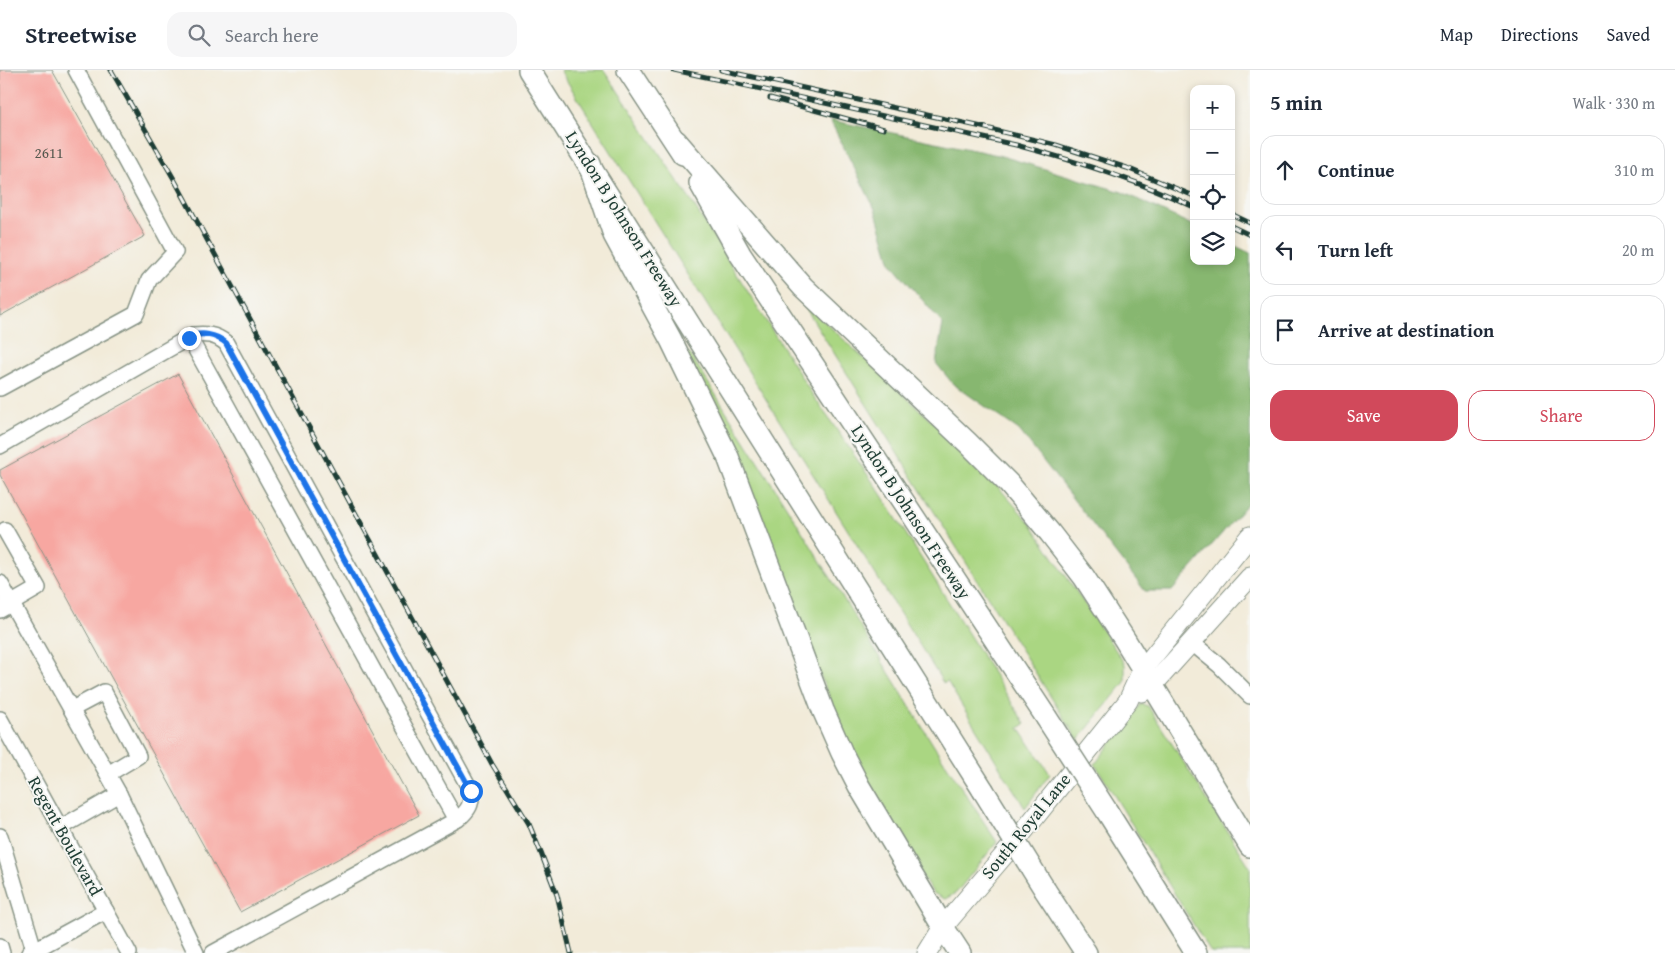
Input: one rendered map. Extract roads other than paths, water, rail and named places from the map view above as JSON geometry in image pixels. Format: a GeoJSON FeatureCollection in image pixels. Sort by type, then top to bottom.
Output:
{"type":"FeatureCollection","features":[{"type":"Feature","properties":{"kind":"highway","name":"Lyndon B Johnson Freeway"},"geometry":{"type":"LineString","coordinates":[[529,70],[1086,953]]}},
{"type":"Feature","properties":{"kind":"highway","name":"Lyndon B Johnson Freeway"},"geometry":{"type":"LineString","coordinates":[[628,70],[676,141],[740,254],[1046,717],[1196,953]]}},
{"type":"Feature","properties":{"kind":"highway"},"geometry":{"type":"LineString","coordinates":[[676,141],[803,287],[962,436],[1009,484],[1050,533],[1084,577],[1125,640],[1250,846]]}},
{"type":"Feature","properties":{"kind":"highway"},"geometry":{"type":"LineString","coordinates":[[590,164],[614,235],[672,340],[728,457],[816,693],[838,744],[859,786],[960,953]]}},
{"type":"Feature","properties":{"kind":"main road","name":"South Royal Lane"},"geometry":{"type":"LineString","coordinates":[[927,953],[943,927],[1011,847],[1147,678],[1231,559],[1250,536]]}},
{"type":"Feature","properties":{"kind":"main road"},"geometry":{"type":"LineString","coordinates":[[1231,559],[1250,576]]}},
{"type":"Feature","properties":{"kind":"main road","name":"South Royal Lane"},"geometry":{"type":"LineString","coordinates":[[1147,678],[1191,642],[1250,576]]}},
{"type":"Feature","properties":{"kind":"street"},"geometry":{"type":"LineString","coordinates":[[0,388],[136,314],[149,280],[175,252],[76,70]]}},
{"type":"Feature","properties":{"kind":"street"},"geometry":{"type":"LineString","coordinates":[[0,446],[193,335],[206,334],[219,338],[226,343],[471,791],[472,802],[467,812],[456,820],[213,953]]}},
{"type":"Feature","properties":{"kind":"street"},"geometry":{"type":"LineString","coordinates":[[189,338],[456,820]]}},
{"type":"Feature","properties":{"kind":"street"},"geometry":{"type":"LineString","coordinates":[[6,530],[38,588],[6,606]]}},
{"type":"Feature","properties":{"kind":"street"},"geometry":{"type":"LineString","coordinates":[[0,583],[6,606],[72,708],[119,794],[196,953]]}},
{"type":"Feature","properties":{"kind":"street"},"geometry":{"type":"LineString","coordinates":[[1191,642],[1219,665],[1250,696]]}},
{"type":"Feature","properties":{"kind":"street"},"geometry":{"type":"LineString","coordinates":[[72,708],[104,692],[138,756],[108,774]]}},
{"type":"Feature","properties":{"kind":"street","name":"Regent Boulevard"},"geometry":{"type":"LineString","coordinates":[[0,719],[129,953]]}},
{"type":"Feature","properties":{"kind":"street"},"geometry":{"type":"LineString","coordinates":[[60,828],[119,794]]}},
{"type":"Feature","properties":{"kind":"street"},"geometry":{"type":"LineString","coordinates":[[0,836],[33,952],[106,911]]}},
{"type":"Feature","properties":{"kind":"street"},"geometry":{"type":"LineString","coordinates":[[0,946],[2,953]]}},
{"type":"Feature","properties":{"kind":"railway"},"geometry":{"type":"LineString","coordinates":[[111,70],[174,179],[492,764],[529,824],[557,895],[571,953]]}},
{"type":"Feature","properties":{"kind":"railway"},"geometry":{"type":"LineString","coordinates":[[674,70],[1016,145],[1106,172],[1151,188],[1190,205]]}},
{"type":"Feature","properties":{"kind":"railway"},"geometry":{"type":"LineString","coordinates":[[721,70],[1056,145],[1127,168],[1190,194]]}},
{"type":"Feature","properties":{"kind":"railway"},"geometry":{"type":"LineString","coordinates":[[770,98],[884,129]]}},
{"type":"Feature","properties":{"kind":"railway"},"geometry":{"type":"LineString","coordinates":[[1235,216],[1250,223]]}},
{"type":"Feature","properties":{"kind":"railway"},"geometry":{"type":"LineString","coordinates":[[1235,228],[1250,235]]}}]}
